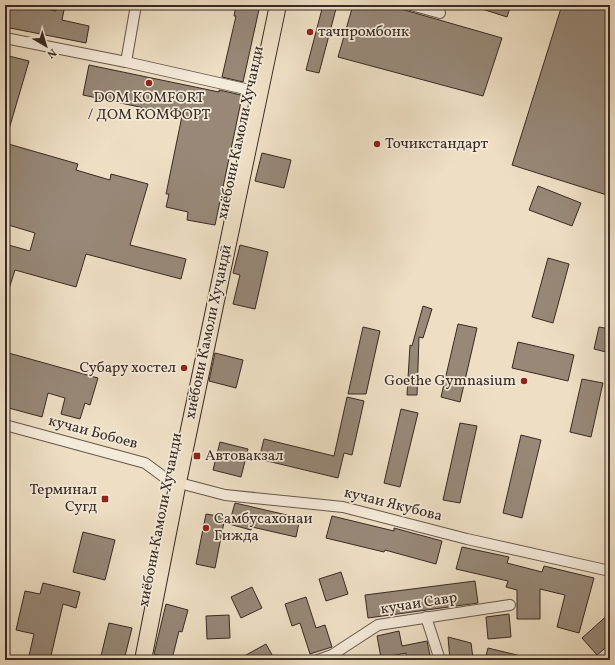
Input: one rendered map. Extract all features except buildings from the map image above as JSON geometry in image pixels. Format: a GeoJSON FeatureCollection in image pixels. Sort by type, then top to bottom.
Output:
{"type":"FeatureCollection","features":[{"type":"Feature","properties":{"kind":"main road","name":"хиёбони Камоли Хучанди"},"geometry":{"type":"LineString","coordinates":[[134,660],[173,481],[267,5]]}},
{"type":"Feature","properties":{"kind":"main road","name":"хиёбони Камоли Хуҷандӣ"},"geometry":{"type":"LineString","coordinates":[[143,660],[173,481],[278,5]]}},
{"type":"Feature","properties":{"kind":"street"},"geometry":{"type":"LineString","coordinates":[[126,62],[136,5]]}},
{"type":"Feature","properties":{"kind":"street"},"geometry":{"type":"LineString","coordinates":[[411,5],[440,13]]}},
{"type":"Feature","properties":{"kind":"street"},"geometry":{"type":"LineString","coordinates":[[5,38],[126,62],[250,90]]}},
{"type":"Feature","properties":{"kind":"street","name":"кучаи Бобоев"},"geometry":{"type":"LineString","coordinates":[[5,425],[145,463],[173,481]]}},
{"type":"Feature","properties":{"kind":"street","name":"кучаи Якубова"},"geometry":{"type":"LineString","coordinates":[[173,481],[225,495],[343,507],[467,539],[610,571]]}},
{"type":"Feature","properties":{"kind":"street","name":"кучаи Савр"},"geometry":{"type":"LineString","coordinates":[[318,660],[333,658],[378,625],[510,605]]}},
{"type":"Feature","properties":{"kind":"street"},"geometry":{"type":"LineString","coordinates":[[426,617],[440,660]]}},
{"type":"Feature","properties":{"kind":"place","name":"тачпромбонк"},"geometry":{"type":"Point","coordinates":[310,32]}},
{"type":"Feature","properties":{"kind":"place","name":"DOM KOMFORT / ДОМ КОМФОРТ"},"geometry":{"type":"Point","coordinates":[149,83]}},
{"type":"Feature","properties":{"kind":"place","name":"Точикстандарт"},"geometry":{"type":"Point","coordinates":[377,144]}},
{"type":"Feature","properties":{"kind":"place","name":"Субару хостел"},"geometry":{"type":"Point","coordinates":[184,368]}},
{"type":"Feature","properties":{"kind":"place","name":"Goethe Gymnasium"},"geometry":{"type":"Point","coordinates":[524,381]}},
{"type":"Feature","properties":{"kind":"place","name":"Автовакзал"},"geometry":{"type":"Point","coordinates":[197,456]}},
{"type":"Feature","properties":{"kind":"place","name":"Терминал Сугд"},"geometry":{"type":"Point","coordinates":[105,499]}},
{"type":"Feature","properties":{"kind":"place","name":"Самбусахонаи Гижда"},"geometry":{"type":"Point","coordinates":[206,528]}}]}
